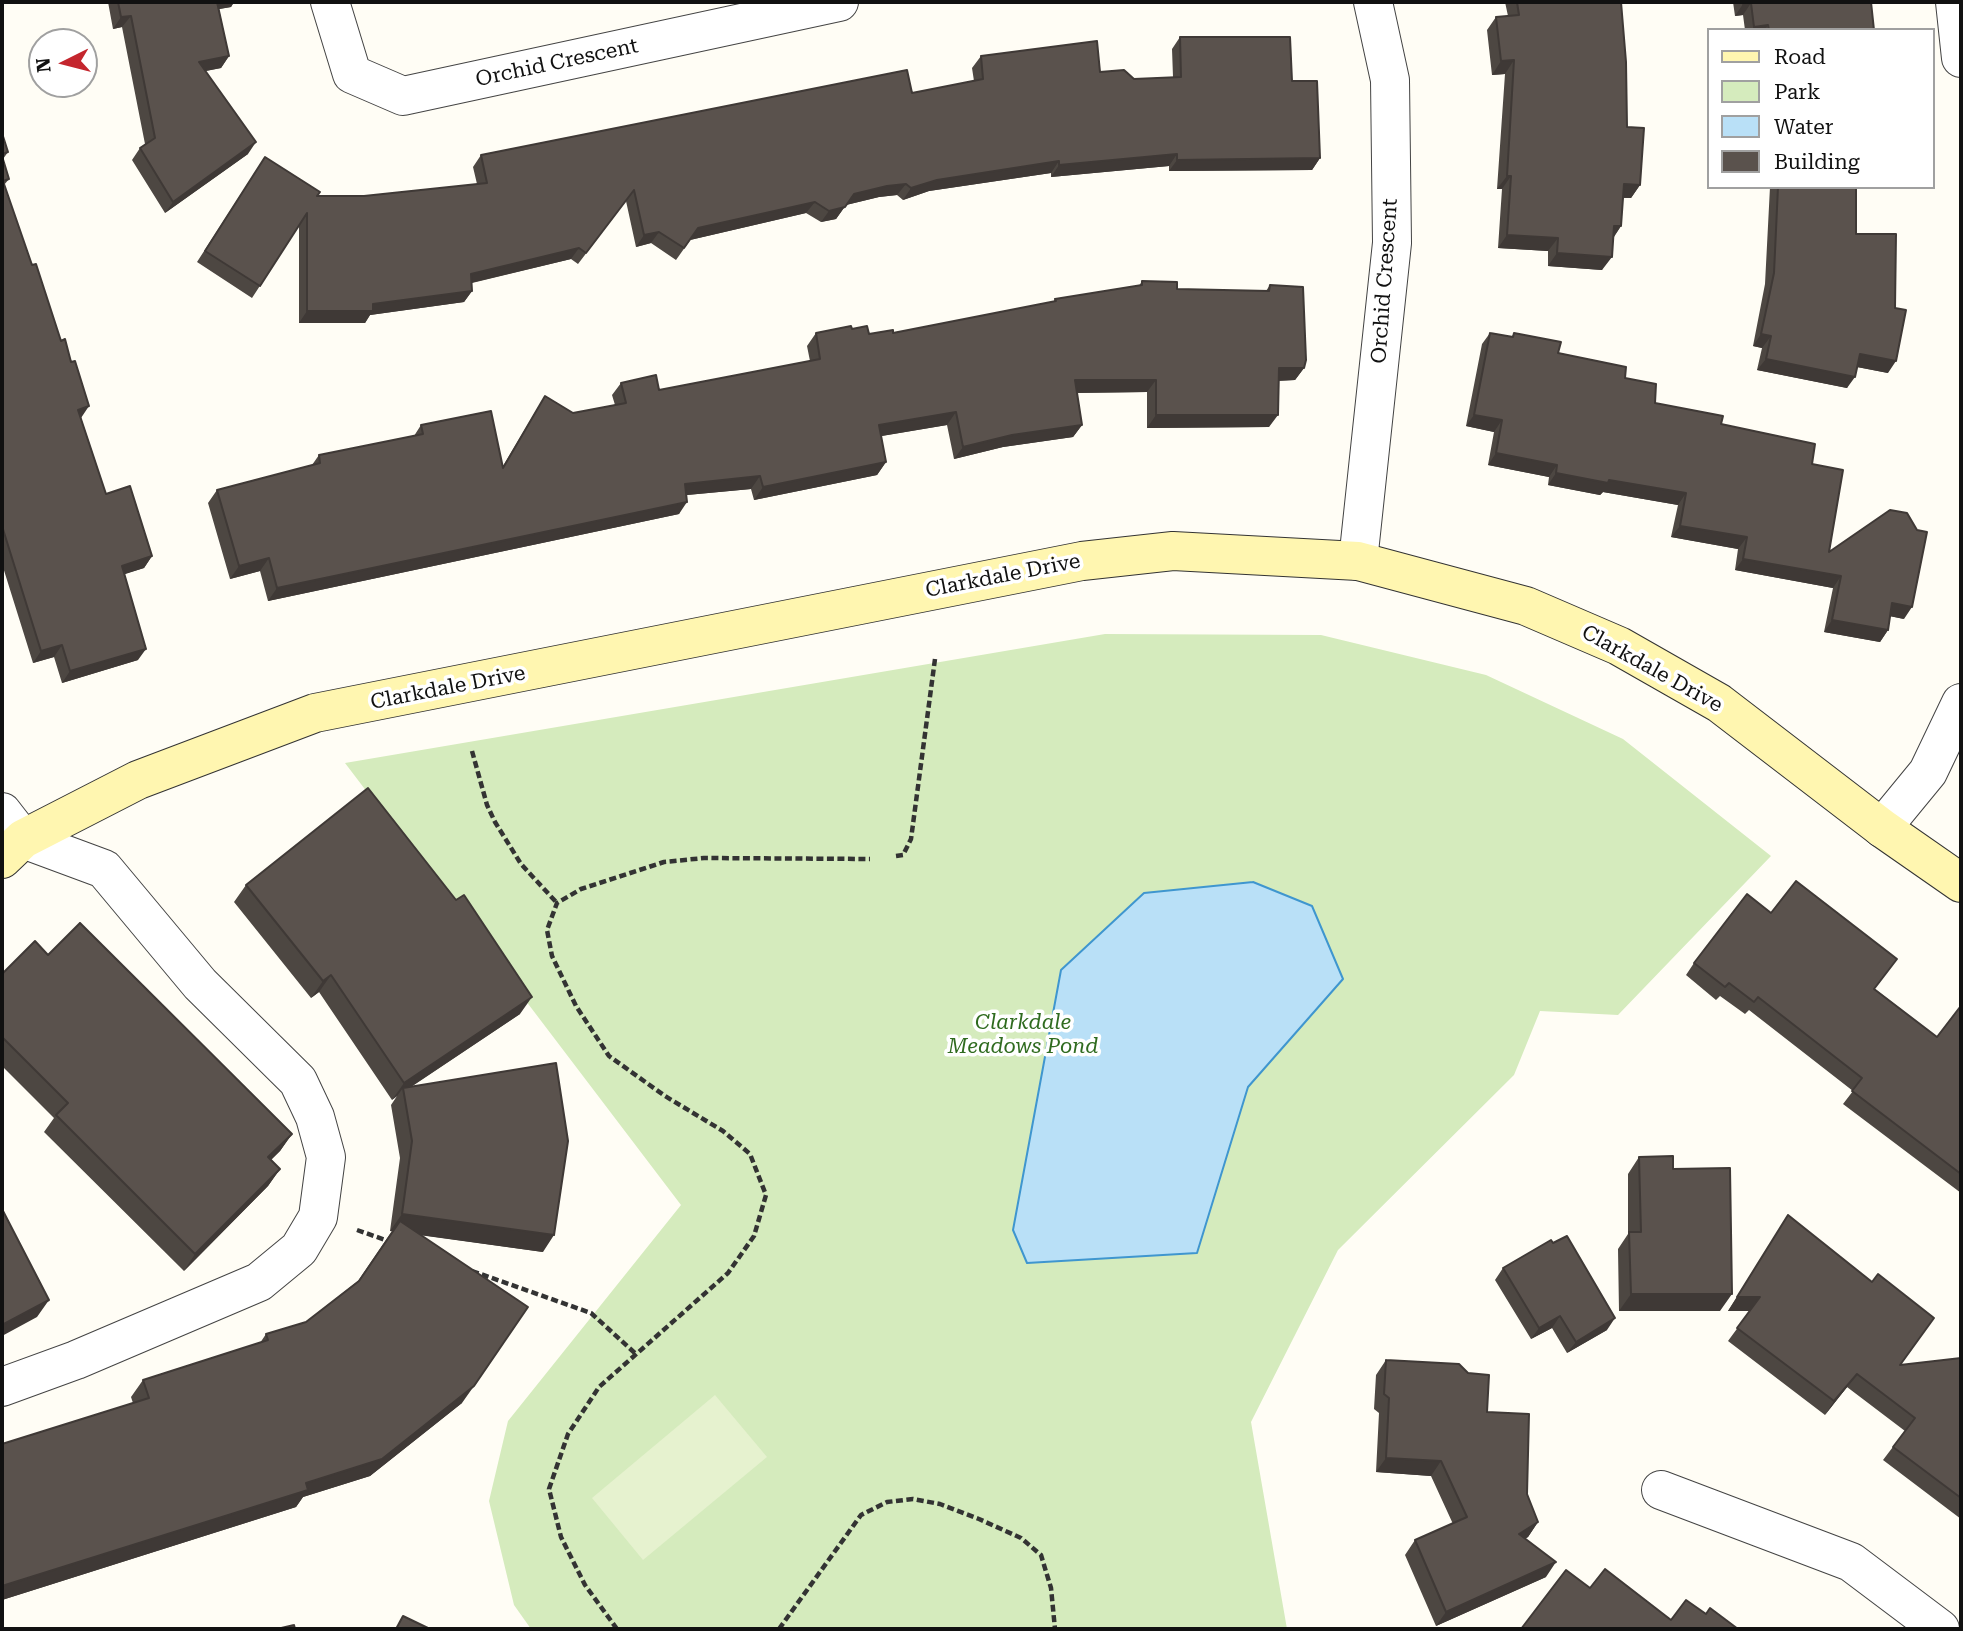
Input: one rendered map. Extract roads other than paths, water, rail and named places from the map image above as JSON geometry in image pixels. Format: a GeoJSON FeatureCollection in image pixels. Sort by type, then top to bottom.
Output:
{"type":"FeatureCollection","features":[{"type":"Feature","properties":{"kind":"street","name":"Orchid Crescent"},"geometry":{"type":"LineString","coordinates":[[330,2],[352,74],[403,96],[839,2]]}},
{"type":"Feature","properties":{"kind":"street","name":"Orchid Crescent"},"geometry":{"type":"LineString","coordinates":[[1358,561],[1392,243],[1390,80],[1373,2]]}},
{"type":"Feature","properties":{"kind":"street"},"geometry":{"type":"LineString","coordinates":[[1955,2],[1961,58]]}},
{"type":"Feature","properties":{"kind":"street","name":"Clarkdale Drive"},"geometry":{"type":"LineString","coordinates":[[9,837],[138,780],[315,713],[1082,561],[1173,551],[1358,561],[1526,606],[1619,646],[1719,703],[1882,828],[1961,883]]}},
{"type":"Feature","properties":{"kind":"street"},"geometry":{"type":"LineString","coordinates":[[1882,828],[1928,772],[1961,703]]}},
{"type":"Feature","properties":{"kind":"street"},"geometry":{"type":"LineString","coordinates":[[2,1387],[76,1360],[259,1282],[299,1249],[318,1217],[326,1157],[315,1117],[298,1081],[200,984],[104,869],[9,837]]}},
{"type":"Feature","properties":{"kind":"street"},"geometry":{"type":"LineString","coordinates":[[1661,1490],[1851,1562],[1940,1629]]}},
{"type":"Feature","properties":{"kind":"water"},"geometry":{"type":"Polygon","coordinates":[[[1253,882],[1312,906],[1343,979],[1248,1087],[1197,1253],[1027,1263],[1013,1230],[1061,970],[1144,893],[1253,882]]]}},
{"type":"Feature","properties":{"kind":"park label","name":"Clarkdale Meadows Pond"},"geometry":{"type":"Point","coordinates":[1023,1035]}}]}
